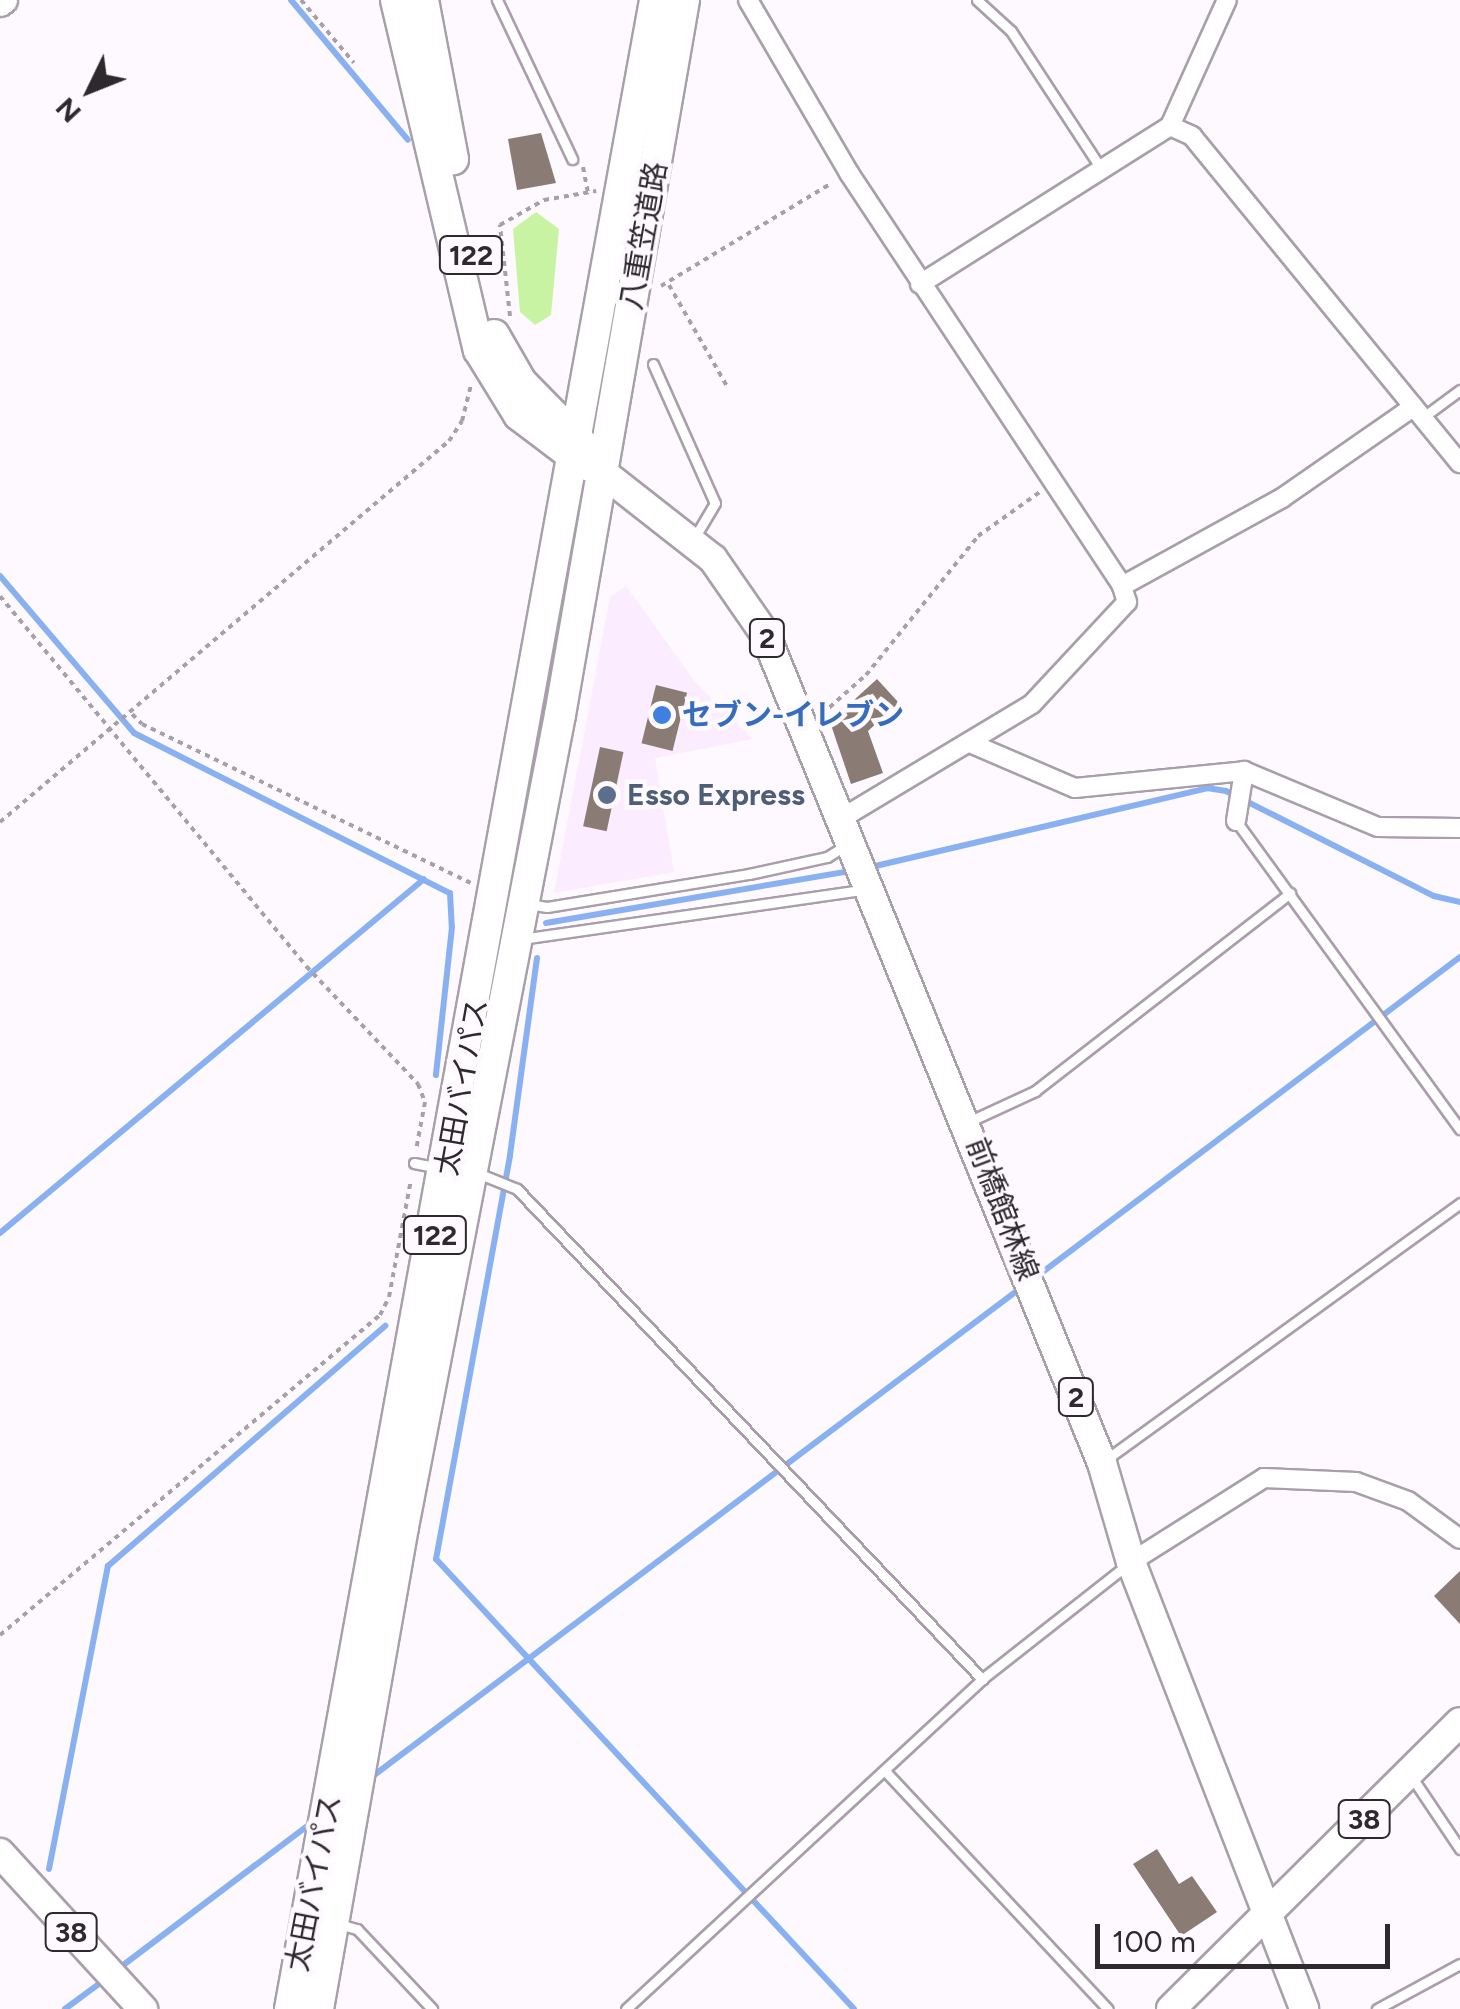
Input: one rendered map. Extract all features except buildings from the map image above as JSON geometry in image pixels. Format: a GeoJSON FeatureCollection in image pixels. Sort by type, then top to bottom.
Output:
{"type":"FeatureCollection","features":[{"type":"Feature","properties":{"kind":"highway","name":"122"},"geometry":{"type":"LineString","coordinates":[[396,0],[483,362],[520,415],[574,447]]}},
{"type":"Feature","properties":{"kind":"highway","name":"122"},"geometry":{"type":"LineString","coordinates":[[423,0],[473,263],[495,338],[521,382],[574,447],[602,472]]}},
{"type":"Feature","properties":{"kind":"highway","name":"八重笠道路"},"geometry":{"type":"LineString","coordinates":[[574,447],[655,0]]}},
{"type":"Feature","properties":{"kind":"highway","name":"八重笠道路"},"geometry":{"type":"LineString","coordinates":[[602,472],[684,0]]}},
{"type":"Feature","properties":{"kind":"highway","name":"太田バイパス"},"geometry":{"type":"LineString","coordinates":[[318,2009],[460,1170],[519,938],[512,897],[574,447]]}},
{"type":"Feature","properties":{"kind":"highway","name":"太田バイパス"},"geometry":{"type":"LineString","coordinates":[[290,2009],[512,897],[602,472]]}},
{"type":"Feature","properties":{"kind":"main road","name":"前橋館林線"},"geometry":{"type":"LineString","coordinates":[[602,472],[693,540],[748,603],[803,722],[968,1122],[1102,1462],[1130,1562],[1304,2009]]}},
{"type":"Feature","properties":{"kind":"main road","name":"38"},"geometry":{"type":"LineString","coordinates":[[1171,2009],[1460,1722]]}},
{"type":"Feature","properties":{"kind":"main road","name":"38"},"geometry":{"type":"LineString","coordinates":[[0,1853],[143,2009]]}},
{"type":"Feature","properties":{"kind":"street"},"geometry":{"type":"LineString","coordinates":[[748,0],[849,173],[1051,485],[1122,586],[1127,602],[1118,618],[1032,704],[970,743],[858,858]]}},
{"type":"Feature","properties":{"kind":"street"},"geometry":{"type":"LineString","coordinates":[[920,284],[1170,126],[1227,0]]}},
{"type":"Feature","properties":{"kind":"street"},"geometry":{"type":"LineString","coordinates":[[1170,126],[1192,136],[1460,463]]}},
{"type":"Feature","properties":{"kind":"street"},"geometry":{"type":"LineString","coordinates":[[1122,586],[1202,536],[1282,498],[1418,413]]}},
{"type":"Feature","properties":{"kind":"street"},"geometry":{"type":"LineString","coordinates":[[970,743],[1086,790],[1242,779],[1378,827],[1460,828]]}},
{"type":"Feature","properties":{"kind":"street"},"geometry":{"type":"LineString","coordinates":[[1236,816],[1242,779]]}},
{"type":"Feature","properties":{"kind":"street"},"geometry":{"type":"LineString","coordinates":[[1130,1562],[1264,1478],[1356,1482],[1408,1501],[1460,1539]]}},
{"type":"Feature","properties":{"kind":"lane"},"geometry":{"type":"LineString","coordinates":[[498,0],[577,161]]}},
{"type":"Feature","properties":{"kind":"lane"},"geometry":{"type":"LineString","coordinates":[[977,0],[1011,32],[1102,170]]}},
{"type":"Feature","properties":{"kind":"lane"},"geometry":{"type":"LineString","coordinates":[[653,364],[715,503],[693,540]]}},
{"type":"Feature","properties":{"kind":"lane"},"geometry":{"type":"LineString","coordinates":[[1418,413],[1460,390]]}},
{"type":"Feature","properties":{"kind":"lane"},"geometry":{"type":"LineString","coordinates":[[1236,816],[1460,1129]]}},
{"type":"Feature","properties":{"kind":"lane"},"geometry":{"type":"LineString","coordinates":[[512,897],[547,907],[748,874],[827,856],[858,858]]}},
{"type":"Feature","properties":{"kind":"lane"},"geometry":{"type":"LineString","coordinates":[[519,938],[541,941],[858,858]]}},
{"type":"Feature","properties":{"kind":"lane"},"geometry":{"type":"LineString","coordinates":[[968,1122],[1034,1091],[1290,893]]}},
{"type":"Feature","properties":{"kind":"lane"},"geometry":{"type":"LineString","coordinates":[[414,1163],[460,1170],[517,1188],[982,1679]]}},
{"type":"Feature","properties":{"kind":"lane"},"geometry":{"type":"LineString","coordinates":[[1102,1462],[1460,1203]]}},
{"type":"Feature","properties":{"kind":"lane"},"geometry":{"type":"LineString","coordinates":[[626,2009],[982,1679],[1130,1562]]}},
{"type":"Feature","properties":{"kind":"lane"},"geometry":{"type":"LineString","coordinates":[[885,1771],[1108,2009]]}},
{"type":"Feature","properties":{"kind":"lane"},"geometry":{"type":"LineString","coordinates":[[1409,1774],[1460,1848]]}},
{"type":"Feature","properties":{"kind":"lane"},"geometry":{"type":"LineString","coordinates":[[332,1922],[357,1929],[432,2009]]}},
{"type":"Feature","properties":{"kind":"lane"},"geometry":{"type":"LineString","coordinates":[[1378,2009],[1460,1964]]}},
{"type":"Feature","properties":{"kind":"path"},"geometry":{"type":"LineString","coordinates":[[302,0],[354,62]]}},
{"type":"Feature","properties":{"kind":"path"},"geometry":{"type":"LineString","coordinates":[[577,161],[588,194]]}},
{"type":"Feature","properties":{"kind":"path"},"geometry":{"type":"LineString","coordinates":[[728,388],[669,285],[849,173]]}},
{"type":"Feature","properties":{"kind":"path"},"geometry":{"type":"LineString","coordinates":[[510,319],[500,225],[544,200],[601,190]]}},
{"type":"Feature","properties":{"kind":"path"},"geometry":{"type":"LineString","coordinates":[[0,822],[132,714],[449,441],[483,362]]}},
{"type":"Feature","properties":{"kind":"path"},"geometry":{"type":"LineString","coordinates":[[803,722],[826,712],[866,675],[978,536],[1051,485]]}},
{"type":"Feature","properties":{"kind":"path"},"geometry":{"type":"LineString","coordinates":[[0,596],[306,966],[418,1084],[425,1102],[389,1296],[380,1315],[0,1635]]}},
{"type":"Feature","properties":{"kind":"path"},"geometry":{"type":"LineString","coordinates":[[132,714],[142,724],[448,876],[512,897]]}},
{"type":"Feature","properties":{"kind":"shaded area"},"geometry":{"type":"Polygon","coordinates":[[[626,586],[695,682],[753,739],[655,758],[674,872],[554,893],[610,597],[626,586]]]}},
{"type":"Feature","properties":{"kind":"green space"},"geometry":{"type":"Polygon","coordinates":[[[536,212],[559,229],[551,315],[535,325],[520,312],[513,229],[536,212]]]}},
{"type":"Feature","properties":{"kind":"waterway"},"geometry":{"type":"LineString","coordinates":[[291,0],[408,140]]}},
{"type":"Feature","properties":{"kind":"waterway"},"geometry":{"type":"LineString","coordinates":[[0,576],[134,733],[450,893],[452,927],[436,1075]]}},
{"type":"Feature","properties":{"kind":"waterway"},"geometry":{"type":"LineString","coordinates":[[867,868],[1207,788],[1226,791],[1434,896],[1460,902]]}},
{"type":"Feature","properties":{"kind":"waterway"},"geometry":{"type":"LineString","coordinates":[[546,923],[855,870]]}},
{"type":"Feature","properties":{"kind":"waterway"},"geometry":{"type":"LineString","coordinates":[[0,1233],[424,879]]}},
{"type":"Feature","properties":{"kind":"waterway"},"geometry":{"type":"LineString","coordinates":[[1036,1277],[1460,957]]}},
{"type":"Feature","properties":{"kind":"waterway"},"geometry":{"type":"LineString","coordinates":[[537,958],[510,1156],[436,1559],[854,2009]]}},
{"type":"Feature","properties":{"kind":"waterway"},"geometry":{"type":"LineString","coordinates":[[369,1779],[1022,1287]]}},
{"type":"Feature","properties":{"kind":"waterway"},"geometry":{"type":"LineString","coordinates":[[49,1869],[108,1566],[385,1326]]}},
{"type":"Feature","properties":{"kind":"waterway"},"geometry":{"type":"LineString","coordinates":[[118,1969],[311,1823]]}},
{"type":"Feature","properties":{"kind":"waterway"},"geometry":{"type":"LineString","coordinates":[[65,2009],[104,1980]]}},
{"type":"Feature","properties":{"kind":"place","name":"セブン-イレブン"},"geometry":{"type":"Point","coordinates":[662,715]}},
{"type":"Feature","properties":{"kind":"place","name":"Esso Express"},"geometry":{"type":"Point","coordinates":[607,795]}}]}
